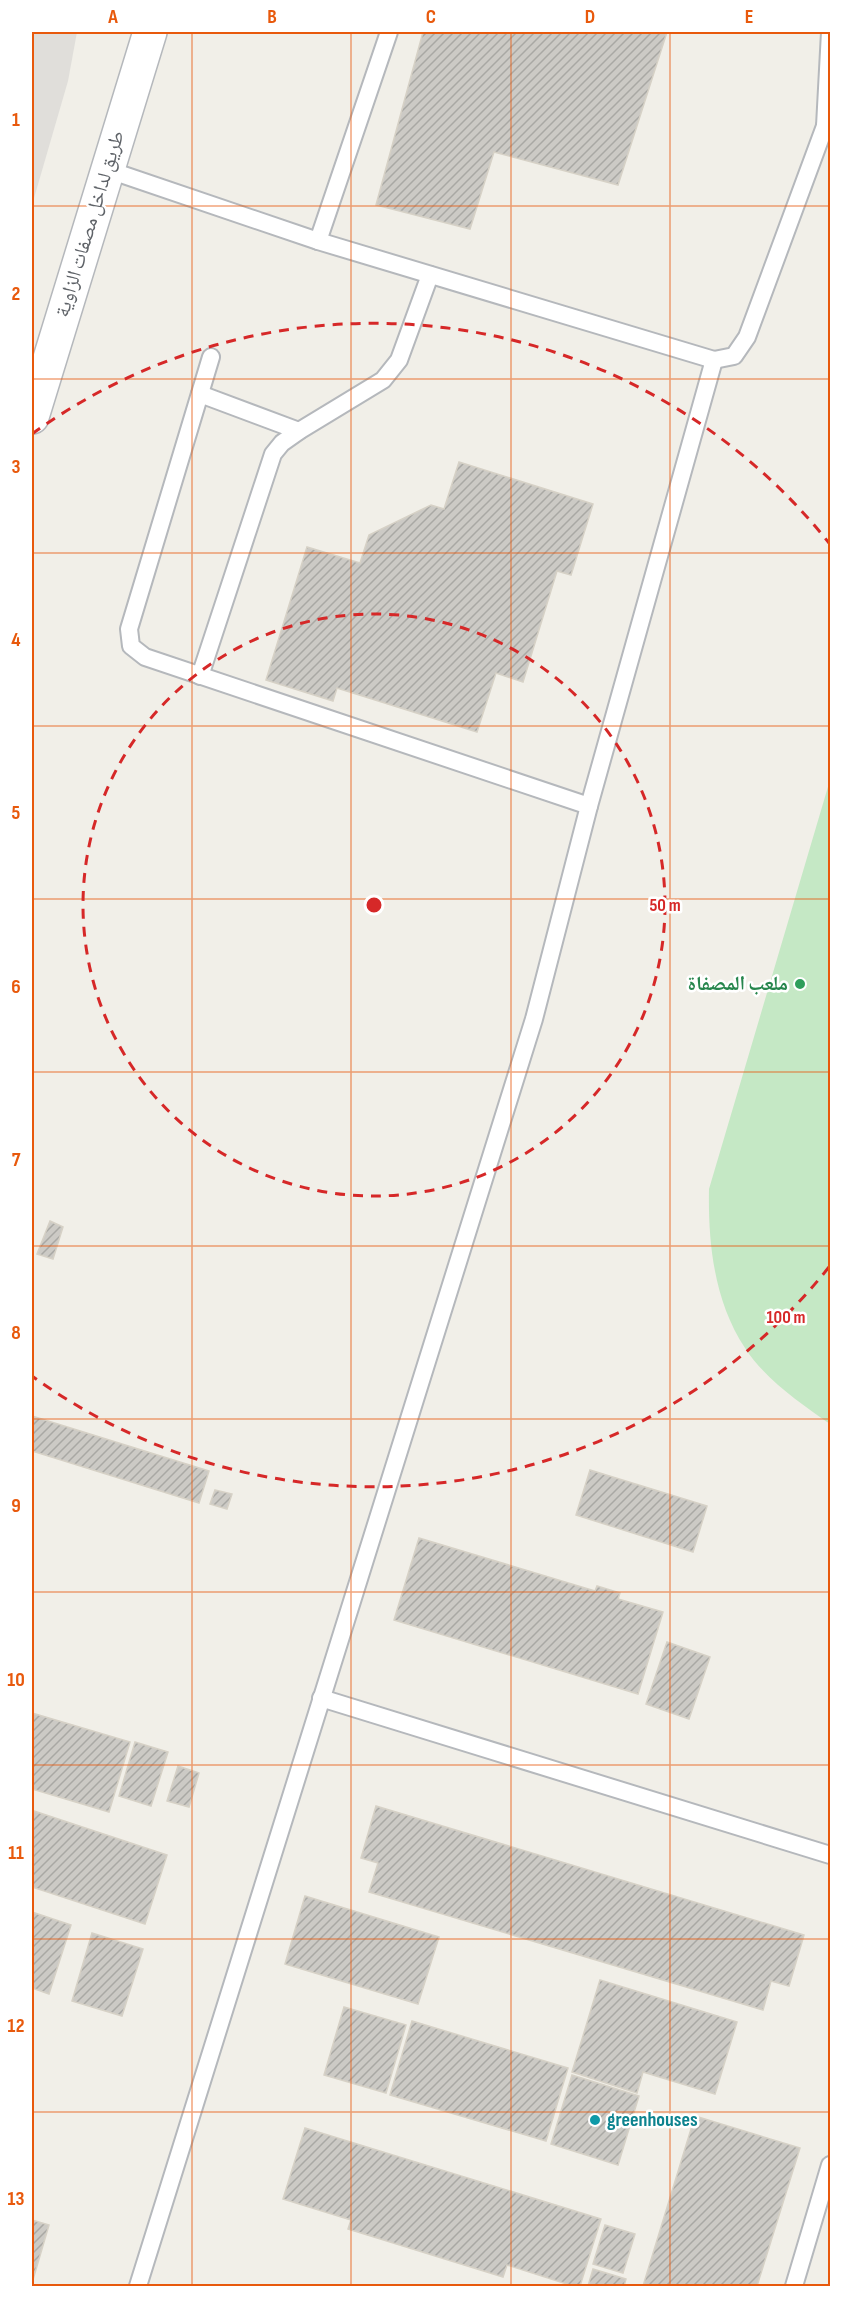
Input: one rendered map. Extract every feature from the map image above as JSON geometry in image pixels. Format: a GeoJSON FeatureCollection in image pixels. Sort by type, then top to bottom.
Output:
{"type":"FeatureCollection","features":[{"type":"Feature","properties":{"kind":"street","name":"طريق لداخل مصفات الزاوية"},"geometry":{"type":"LineString","coordinates":[[32,417],[106,169],[150,32]]}},
{"type":"Feature","properties":{"kind":"lane"},"geometry":{"type":"LineString","coordinates":[[318,241],[389,32]]}},
{"type":"Feature","properties":{"kind":"lane"},"geometry":{"type":"LineString","coordinates":[[106,169],[318,241],[714,360],[734,356],[747,337],[828,122],[830,32]]}},
{"type":"Feature","properties":{"kind":"lane"},"geometry":{"type":"LineString","coordinates":[[200,676],[273,454],[282,443],[299,431],[383,380],[399,360],[430,275]]}},
{"type":"Feature","properties":{"kind":"lane"},"geometry":{"type":"LineString","coordinates":[[211,357],[129,629],[131,646],[145,657],[589,806]]}},
{"type":"Feature","properties":{"kind":"lane"},"geometry":{"type":"LineString","coordinates":[[138,2286],[534,1019],[589,806],[714,360]]}},
{"type":"Feature","properties":{"kind":"lane"},"geometry":{"type":"LineString","coordinates":[[200,394],[299,431]]}},
{"type":"Feature","properties":{"kind":"lane"},"geometry":{"type":"LineString","coordinates":[[321,1698],[831,1855]]}},
{"type":"Feature","properties":{"kind":"lane"},"geometry":{"type":"LineString","coordinates":[[794,2286],[831,2165]]}},
{"type":"Feature","properties":{"kind":"shaded area"},"geometry":{"type":"Polygon","coordinates":[[[32,32],[77,32],[68,81],[32,205],[32,32]]]}},
{"type":"Feature","properties":{"kind":"green space","name":"ملعب المصفاة"},"geometry":{"type":"Polygon","coordinates":[[[830,780],[830,1424],[795,1399],[762,1370],[735,1330],[726,1311],[715,1271],[710,1230],[709,1189],[830,780]]]}},
{"type":"Feature","properties":{"kind":"building"},"geometry":{"type":"Polygon","coordinates":[[[423,32],[667,32],[618,185],[494,152],[470,229],[376,205],[423,32]]]}},
{"type":"Feature","properties":{"kind":"building"},"geometry":{"type":"Polygon","coordinates":[[[459,462],[593,504],[571,575],[557,571],[523,682],[496,673],[477,732],[337,688],[333,701],[266,680],[307,547],[360,563],[369,535],[431,505],[444,509],[459,462]]]}},
{"type":"Feature","properties":{"kind":"building"},"geometry":{"type":"Polygon","coordinates":[[[50,1221],[63,1227],[53,1259],[37,1254],[50,1221]]]}},
{"type":"Feature","properties":{"kind":"building"},"geometry":{"type":"Polygon","coordinates":[[[32,1416],[209,1471],[199,1503],[32,1451],[32,1416]]]}},
{"type":"Feature","properties":{"kind":"building"},"geometry":{"type":"Polygon","coordinates":[[[590,1470],[707,1506],[693,1552],[576,1515],[590,1470]]]}},
{"type":"Feature","properties":{"kind":"building"},"geometry":{"type":"Polygon","coordinates":[[[215,1490],[232,1494],[227,1509],[210,1504],[215,1490]]]}},
{"type":"Feature","properties":{"kind":"building"},"geometry":{"type":"Polygon","coordinates":[[[419,1538],[595,1591],[597,1586],[620,1593],[618,1599],[663,1612],[638,1694],[394,1620],[419,1538]]]}},
{"type":"Feature","properties":{"kind":"building"},"geometry":{"type":"Polygon","coordinates":[[[667,1642],[710,1657],[689,1719],[646,1704],[667,1642]]]}},
{"type":"Feature","properties":{"kind":"building"},"geometry":{"type":"Polygon","coordinates":[[[32,1713],[130,1742],[109,1812],[32,1789],[32,1713]]]}},
{"type":"Feature","properties":{"kind":"building"},"geometry":{"type":"Polygon","coordinates":[[[135,1742],[168,1752],[151,1806],[119,1796],[135,1742]]]}},
{"type":"Feature","properties":{"kind":"building"},"geometry":{"type":"Polygon","coordinates":[[[178,1766],[199,1773],[189,1807],[167,1801],[178,1766]]]}},
{"type":"Feature","properties":{"kind":"building"},"geometry":{"type":"Polygon","coordinates":[[[376,1806],[804,1935],[789,1986],[771,1981],[763,2010],[369,1892],[378,1863],[361,1858],[376,1806]]]}},
{"type":"Feature","properties":{"kind":"building"},"geometry":{"type":"Polygon","coordinates":[[[34,1811],[167,1855],[145,1924],[32,1887],[34,1811]]]}},
{"type":"Feature","properties":{"kind":"building"},"geometry":{"type":"Polygon","coordinates":[[[305,1896],[439,1937],[418,2004],[285,1964],[305,1896]]]}},
{"type":"Feature","properties":{"kind":"building"},"geometry":{"type":"Polygon","coordinates":[[[32,1912],[71,1925],[49,1994],[32,1988],[32,1912]]]}},
{"type":"Feature","properties":{"kind":"building"},"geometry":{"type":"Polygon","coordinates":[[[92,1933],[143,1949],[122,2016],[72,2001],[92,1933]]]}},
{"type":"Feature","properties":{"kind":"building"},"geometry":{"type":"Polygon","coordinates":[[[600,1980],[737,2022],[715,2094],[643,2072],[637,2093],[572,2072],[600,1980]]]}},
{"type":"Feature","properties":{"kind":"building"},"geometry":{"type":"Polygon","coordinates":[[[344,2007],[406,2025],[386,2093],[324,2075],[344,2007]]]}},
{"type":"Feature","properties":{"kind":"building"},"geometry":{"type":"Polygon","coordinates":[[[412,2021],[568,2068],[546,2141],[390,2095],[412,2021]]]}},
{"type":"Feature","properties":{"kind":"building","name":"greenhouses"},"geometry":{"type":"Polygon","coordinates":[[[572,2075],[639,2096],[618,2165],[551,2144],[572,2075]]]}},
{"type":"Feature","properties":{"kind":"building"},"geometry":{"type":"Polygon","coordinates":[[[695,2116],[800,2148],[757,2286],[643,2286],[695,2116]]]}},
{"type":"Feature","properties":{"kind":"building"},"geometry":{"type":"Polygon","coordinates":[[[305,2128],[601,2219],[580,2286],[573,2286],[507,2265],[503,2277],[348,2229],[351,2220],[283,2199],[305,2128]]]}},
{"type":"Feature","properties":{"kind":"building"},"geometry":{"type":"Polygon","coordinates":[[[32,2220],[49,2225],[32,2283],[32,2220]]]}},
{"type":"Feature","properties":{"kind":"building"},"geometry":{"type":"Polygon","coordinates":[[[605,2225],[635,2234],[623,2273],[593,2264],[605,2225]]]}},
{"type":"Feature","properties":{"kind":"building"},"geometry":{"type":"Polygon","coordinates":[[[593,2269],[626,2279],[624,2286],[588,2286],[593,2269]]]}},
{"type":"Feature","properties":{"kind":"place","name":"ملعب المصفاة"},"geometry":{"type":"Point","coordinates":[800,984]}},
{"type":"Feature","properties":{"kind":"place","name":"greenhouses"},"geometry":{"type":"Point","coordinates":[595,2120]}}]}
